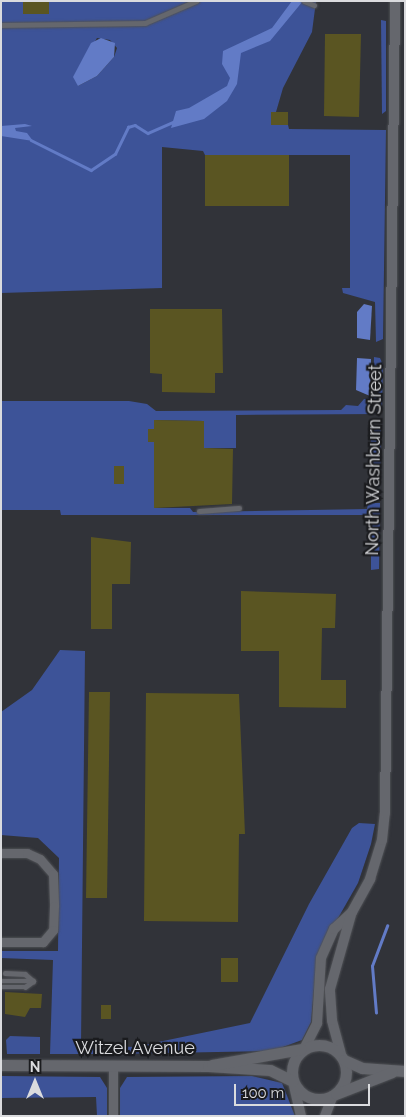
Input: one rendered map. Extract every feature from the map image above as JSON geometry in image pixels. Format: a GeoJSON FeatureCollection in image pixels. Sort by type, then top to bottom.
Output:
{"type":"FeatureCollection","features":[{"type":"Feature","properties":{"kind":"main road"},"geometry":{"type":"LineString","coordinates":[[392,1072],[335,1095],[310,1098],[294,1084],[292,1066],[303,1048],[327,1046],[343,1059],[362,1068],[392,1072],[405,1071]]}},
{"type":"Feature","properties":{"kind":"main road","name":"Witzel Avenue"},"geometry":{"type":"LineString","coordinates":[[208,1066],[303,1048]]}},
{"type":"Feature","properties":{"kind":"main road"},"geometry":{"type":"LineString","coordinates":[[335,1095],[344,1082],[343,1059]]}},
{"type":"Feature","properties":{"kind":"main road","name":"Witzel Avenue"},"geometry":{"type":"LineString","coordinates":[[1,1065],[208,1066],[270,1070],[294,1084]]}},
{"type":"Feature","properties":{"kind":"street","name":"North Washburn Street"},"geometry":{"type":"LineString","coordinates":[[343,1059],[332,1020],[330,989],[352,912],[379,853],[385,813],[395,1]]}},
{"type":"Feature","properties":{"kind":"street"},"geometry":{"type":"LineString","coordinates":[[1,853],[26,853],[44,863],[53,874],[54,906],[53,930],[43,942],[1,942]]}},
{"type":"Feature","properties":{"kind":"street","name":"North Washburn Street"},"geometry":{"type":"LineString","coordinates":[[303,1048],[318,1023],[321,958],[334,929],[352,912]]}},
{"type":"Feature","properties":{"kind":"street"},"geometry":{"type":"LineString","coordinates":[[113,1116],[114,1065]]}},
{"type":"Feature","properties":{"kind":"street"},"geometry":{"type":"LineString","coordinates":[[294,1084],[301,1116]]}},
{"type":"Feature","properties":{"kind":"street"},"geometry":{"type":"LineString","coordinates":[[325,1116],[335,1095]]}},
{"type":"Feature","properties":{"kind":"lane"},"geometry":{"type":"LineString","coordinates":[[1,25],[145,23],[196,1]]}},
{"type":"Feature","properties":{"kind":"lane"},"geometry":{"type":"LineString","coordinates":[[305,2],[314,5]]}},
{"type":"Feature","properties":{"kind":"lane"},"geometry":{"type":"LineString","coordinates":[[199,511],[239,508]]}},
{"type":"Feature","properties":{"kind":"lane"},"geometry":{"type":"LineString","coordinates":[[5,973],[25,974],[33,981]]}},
{"type":"Feature","properties":{"kind":"lane"},"geometry":{"type":"LineString","coordinates":[[1,981],[33,981]]}},
{"type":"Feature","properties":{"kind":"lane"},"geometry":{"type":"LineString","coordinates":[[1,987],[25,987],[33,981]]}},
{"type":"Feature","properties":{"kind":"shaded area"},"geometry":{"type":"Polygon","coordinates":[[[1,1],[316,1],[312,32],[283,88],[276,112],[271,112],[271,124],[288,125],[289,129],[386,130],[383,339],[376,342],[375,302],[343,293],[342,288],[350,288],[350,155],[205,155],[203,151],[162,147],[162,288],[1,293],[1,1]],[[97,38],[83,62],[78,86],[97,76],[114,57],[117,48],[110,40],[97,38]]]}},
{"type":"Feature","properties":{"kind":"shaded area"},"geometry":{"type":"Polygon","coordinates":[[[292,1],[303,1],[270,41],[241,53],[237,84],[227,101],[204,119],[171,128],[176,111],[189,108],[227,86],[230,78],[222,64],[223,51],[272,28],[292,1]]]}},
{"type":"Feature","properties":{"kind":"shaded area"},"geometry":{"type":"Polygon","coordinates":[[[381,20],[386,21],[386,111],[382,114],[381,20]]]}},
{"type":"Feature","properties":{"kind":"shaded area"},"geometry":{"type":"Polygon","coordinates":[[[101,38],[115,43],[114,57],[97,76],[78,86],[73,77],[91,43],[101,38]]]}},
{"type":"Feature","properties":{"kind":"shaded area"},"geometry":{"type":"Polygon","coordinates":[[[25,124],[32,126],[15,128],[16,131],[27,133],[33,141],[1,136],[1,126],[25,124]]]}},
{"type":"Feature","properties":{"kind":"shaded area"},"geometry":{"type":"Polygon","coordinates":[[[364,304],[372,306],[370,340],[357,338],[357,312],[364,304]]]}},
{"type":"Feature","properties":{"kind":"shaded area"},"geometry":{"type":"Polygon","coordinates":[[[374,357],[380,358],[383,365],[382,410],[378,414],[236,415],[236,448],[204,448],[204,421],[154,420],[154,429],[148,430],[148,442],[154,442],[154,508],[190,508],[193,512],[367,509],[368,503],[380,503],[379,569],[371,570],[371,515],[61,515],[60,510],[1,510],[1,401],[129,401],[147,404],[156,411],[341,410],[346,405],[358,406],[364,399],[373,398],[374,357]]]}},
{"type":"Feature","properties":{"kind":"shaded area"},"geometry":{"type":"Polygon","coordinates":[[[357,358],[371,359],[370,396],[356,390],[357,358]]]}},
{"type":"Feature","properties":{"kind":"shaded area"},"geometry":{"type":"Polygon","coordinates":[[[378,428],[381,430],[380,486],[377,488],[370,484],[371,432],[378,428]]]}},
{"type":"Feature","properties":{"kind":"shaded area"},"geometry":{"type":"Polygon","coordinates":[[[60,650],[85,651],[81,1045],[100,1046],[100,1054],[50,1054],[53,960],[1,958],[1,951],[58,951],[59,858],[38,838],[1,835],[1,712],[32,690],[60,650]]]}},
{"type":"Feature","properties":{"kind":"shaded area"},"geometry":{"type":"Polygon","coordinates":[[[359,823],[375,824],[371,844],[358,883],[317,955],[311,1022],[302,1040],[272,1051],[114,1054],[113,1046],[134,1047],[250,1023],[309,904],[352,828],[359,823]]]}},
{"type":"Feature","properties":{"kind":"shaded area"},"geometry":{"type":"Polygon","coordinates":[[[10,1036],[40,1037],[40,1054],[7,1054],[6,1040],[10,1036]]]}},
{"type":"Feature","properties":{"kind":"shaded area"},"geometry":{"type":"Polygon","coordinates":[[[1,1076],[100,1077],[107,1088],[107,1116],[97,1116],[96,1097],[1,1098],[1,1076]]]}},
{"type":"Feature","properties":{"kind":"shaded area"},"geometry":{"type":"Polygon","coordinates":[[[252,1076],[282,1083],[295,1116],[120,1116],[120,1088],[127,1077],[252,1076]]]}},
{"type":"Feature","properties":{"kind":"building"},"geometry":{"type":"Polygon","coordinates":[[[23,1],[49,1],[49,14],[23,14],[23,1]]]}},
{"type":"Feature","properties":{"kind":"building"},"geometry":{"type":"Polygon","coordinates":[[[325,34],[361,34],[359,117],[324,116],[325,34]]]}},
{"type":"Feature","properties":{"kind":"building"},"geometry":{"type":"Polygon","coordinates":[[[271,112],[288,112],[288,125],[271,125],[271,112]]]}},
{"type":"Feature","properties":{"kind":"building"},"geometry":{"type":"Polygon","coordinates":[[[205,155],[289,155],[289,206],[205,206],[205,155]]]}},
{"type":"Feature","properties":{"kind":"building"},"geometry":{"type":"Polygon","coordinates":[[[150,309],[222,309],[223,373],[215,373],[215,393],[162,392],[162,374],[150,373],[150,309]]]}},
{"type":"Feature","properties":{"kind":"building"},"geometry":{"type":"Polygon","coordinates":[[[154,420],[204,421],[204,448],[233,449],[232,504],[154,508],[154,442],[148,442],[148,429],[154,429],[154,420]]]}},
{"type":"Feature","properties":{"kind":"building"},"geometry":{"type":"Polygon","coordinates":[[[114,466],[124,466],[124,484],[114,484],[114,466]]]}},
{"type":"Feature","properties":{"kind":"building"},"geometry":{"type":"Polygon","coordinates":[[[91,537],[131,542],[130,584],[112,584],[112,629],[91,629],[91,537]]]}},
{"type":"Feature","properties":{"kind":"building"},"geometry":{"type":"Polygon","coordinates":[[[241,591],[336,594],[335,628],[322,628],[321,680],[346,680],[346,708],[279,707],[279,651],[241,651],[241,591]]]}},
{"type":"Feature","properties":{"kind":"building"},"geometry":{"type":"Polygon","coordinates":[[[89,692],[110,692],[107,898],[86,898],[89,692]]]}},
{"type":"Feature","properties":{"kind":"building"},"geometry":{"type":"Polygon","coordinates":[[[146,693],[239,694],[245,834],[239,834],[238,922],[144,921],[146,693]]]}},
{"type":"Feature","properties":{"kind":"building"},"geometry":{"type":"Polygon","coordinates":[[[221,958],[238,958],[238,982],[221,982],[221,958]]]}},
{"type":"Feature","properties":{"kind":"building"},"geometry":{"type":"Polygon","coordinates":[[[5,992],[42,994],[41,1008],[30,1008],[25,1017],[5,1014],[5,992]]]}},
{"type":"Feature","properties":{"kind":"building"},"geometry":{"type":"Polygon","coordinates":[[[101,1005],[111,1005],[111,1019],[101,1019],[101,1005]]]}},
{"type":"Feature","properties":{"kind":"waterway"},"geometry":{"type":"LineString","coordinates":[[31,140],[91,170],[115,154],[128,127],[135,125],[148,133],[173,122]]}},
{"type":"Feature","properties":{"kind":"waterway"},"geometry":{"type":"LineString","coordinates":[[376,1013],[372,966],[387,926]]}}]}
